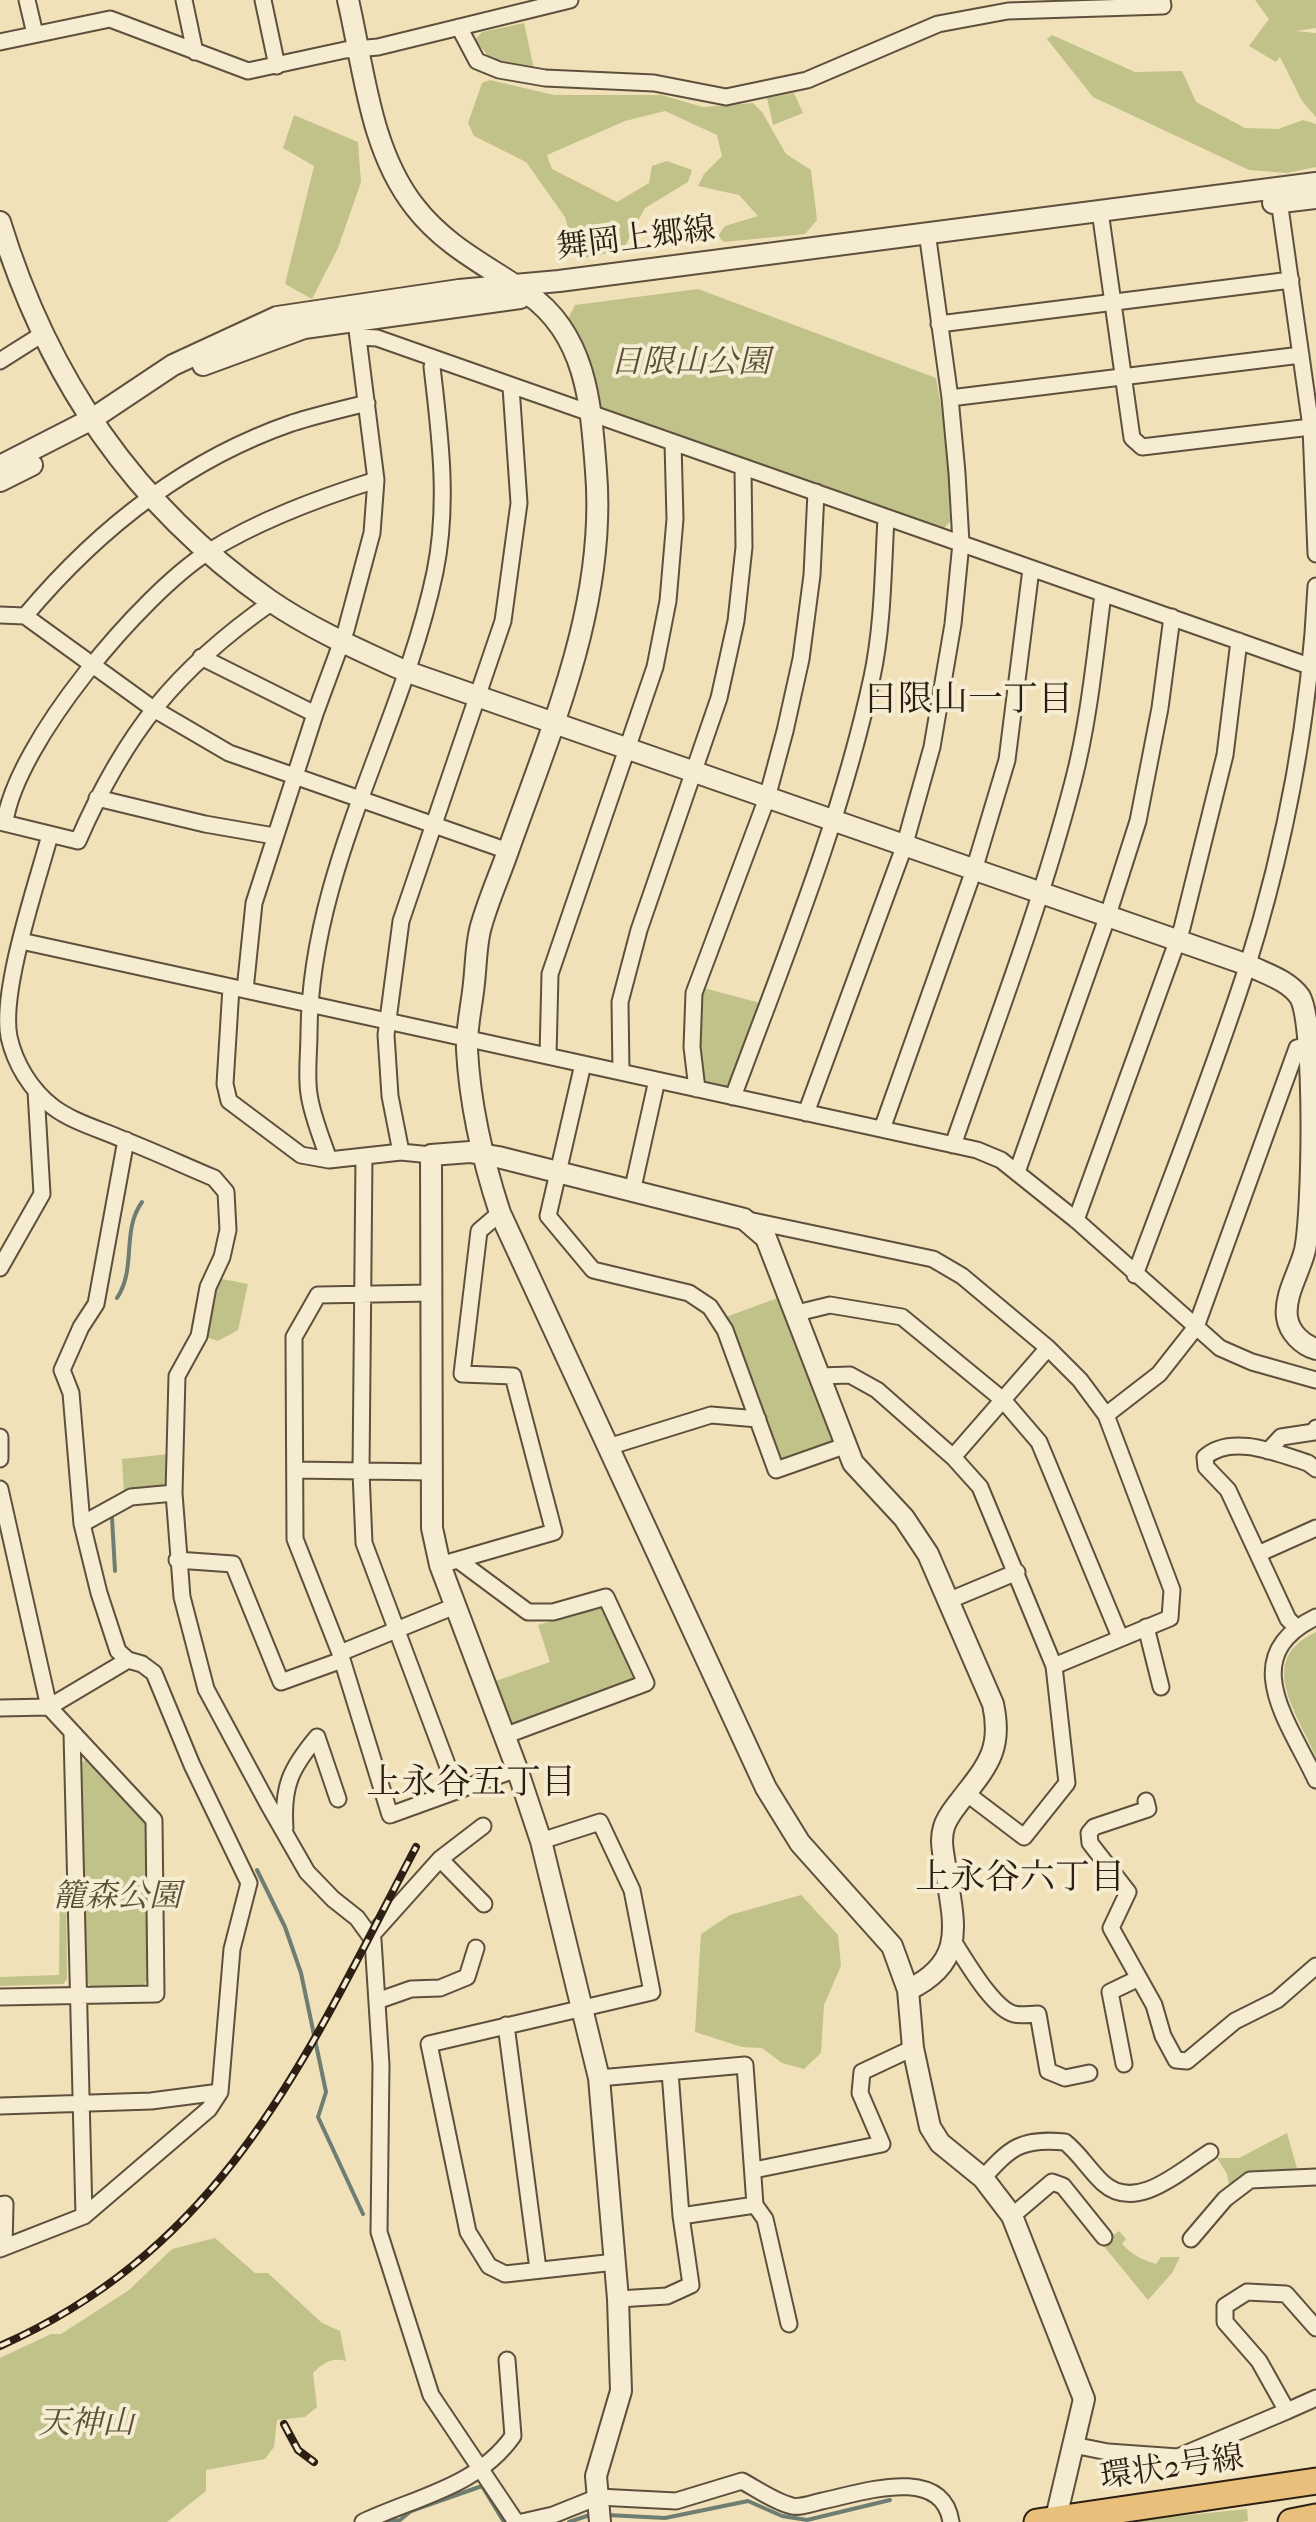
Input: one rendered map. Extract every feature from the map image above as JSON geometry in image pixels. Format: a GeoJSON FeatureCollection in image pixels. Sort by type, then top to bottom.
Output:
{"type":"FeatureCollection","features":[{"type":"Feature","properties":{"kind":"main road","name":"環状2号線"},"geometry":{"type":"LineString","coordinates":[[1049,2521],[1316,2481]]}},
{"type":"Feature","properties":{"kind":"main road"},"geometry":{"type":"LineString","coordinates":[[1292,2522],[1316,2517]]}},
{"type":"Feature","properties":{"kind":"street"},"geometry":{"type":"LineString","coordinates":[[27,0],[34,34]]}},
{"type":"Feature","properties":{"kind":"street"},"geometry":{"type":"LineString","coordinates":[[106,0],[110,18]]}},
{"type":"Feature","properties":{"kind":"street"},"geometry":{"type":"LineString","coordinates":[[184,0],[195,52]]}},
{"type":"Feature","properties":{"kind":"street"},"geometry":{"type":"LineString","coordinates":[[263,0],[277,66]]}},
{"type":"Feature","properties":{"kind":"street"},"geometry":{"type":"LineString","coordinates":[[348,0],[378,134],[400,186],[432,227],[461,252],[544,308],[576,353],[586,378],[597,474],[594,568],[574,662],[480,931],[467,1038],[482,1153],[500,1213],[782,1817],[800,1843],[884,1934],[898,1957],[908,1990],[913,2048],[930,2127],[940,2143],[983,2178],[1012,2216],[1084,2400],[1049,2521]]}},
{"type":"Feature","properties":{"kind":"street"},"geometry":{"type":"LineString","coordinates":[[0,42],[110,18],[248,71],[567,0]]}},
{"type":"Feature","properties":{"kind":"street"},"geometry":{"type":"LineString","coordinates":[[459,27],[477,61],[498,70],[740,96],[808,80],[938,24],[1008,10],[1163,6],[1162,0]]}},
{"type":"Feature","properties":{"kind":"street","name":"舞岡上郷線"},"geometry":{"type":"LineString","coordinates":[[1278,196],[1316,183]]}},
{"type":"Feature","properties":{"kind":"street"},"geometry":{"type":"LineString","coordinates":[[1278,196],[1310,426],[1316,554]]}},
{"type":"Feature","properties":{"kind":"street","name":"舞岡上郷線"},"geometry":{"type":"LineString","coordinates":[[0,481],[95,424],[173,365],[277,316],[356,321],[460,290],[524,291],[1278,196],[1316,198]]}},
{"type":"Feature","properties":{"kind":"street"},"geometry":{"type":"LineString","coordinates":[[1101,217],[1132,438],[1142,447],[1310,426]]}},
{"type":"Feature","properties":{"kind":"street"},"geometry":{"type":"LineString","coordinates":[[0,222],[5,257],[41,335],[95,424],[149,496],[208,552],[272,602],[342,642],[405,671],[1248,966],[1290,986],[1302,1000],[1311,1044],[1309,1218],[1306,1248],[1288,1299],[1287,1318],[1294,1335],[1316,1349]]}},
{"type":"Feature","properties":{"kind":"street"},"geometry":{"type":"LineString","coordinates":[[806,1113],[904,847],[932,747],[953,624],[961,544],[950,398],[928,239]]}},
{"type":"Feature","properties":{"kind":"street"},"geometry":{"type":"LineString","coordinates":[[940,324],[1291,280]]}},
{"type":"Feature","properties":{"kind":"street"},"geometry":{"type":"LineString","coordinates":[[356,321],[378,338],[434,359],[1312,667]]}},
{"type":"Feature","properties":{"kind":"street"},"geometry":{"type":"LineString","coordinates":[[356,321],[376,480],[372,533],[342,642],[254,903],[225,1084],[230,1101],[301,1155],[329,1160],[401,1152],[482,1153],[744,1219],[933,1259],[962,1276],[1048,1348],[1080,1380],[1106,1415],[1172,1590],[1170,1618],[1054,1666]]}},
{"type":"Feature","properties":{"kind":"street"},"geometry":{"type":"LineString","coordinates":[[0,360],[41,335]]}},
{"type":"Feature","properties":{"kind":"street"},"geometry":{"type":"LineString","coordinates":[[950,398],[1301,355]]}},
{"type":"Feature","properties":{"kind":"street"},"geometry":{"type":"LineString","coordinates":[[329,1160],[309,1094],[310,1004],[318,935],[336,866],[436,570],[443,465],[434,359]]}},
{"type":"Feature","properties":{"kind":"street"},"geometry":{"type":"LineString","coordinates":[[401,1152],[390,1096],[388,1020],[401,921],[502,621],[519,503],[512,387]]}},
{"type":"Feature","properties":{"kind":"street"},"geometry":{"type":"LineString","coordinates":[[25,616],[99,537],[149,496],[210,460],[291,424],[368,403]]}},
{"type":"Feature","properties":{"kind":"street","name":"舞岡上郷線"},"geometry":{"type":"LineString","coordinates":[[0,466],[95,424]]}},
{"type":"Feature","properties":{"kind":"street"},"geometry":{"type":"LineString","coordinates":[[548,1056],[550,974],[655,667],[668,601],[675,519],[673,443]]}},
{"type":"Feature","properties":{"kind":"street"},"geometry":{"type":"LineString","coordinates":[[622,1072],[620,1002],[639,930],[719,698],[736,621],[744,547],[743,468]]}},
{"type":"Feature","properties":{"kind":"street"},"geometry":{"type":"LineString","coordinates":[[272,602],[233,629],[152,708],[121,752],[78,841],[2,822],[61,707],[92,664],[143,608],[208,552],[324,496],[376,480]]}},
{"type":"Feature","properties":{"kind":"street"},"geometry":{"type":"LineString","coordinates":[[696,1089],[692,1047],[694,993],[766,798],[802,659],[812,576],[816,492]]}},
{"type":"Feature","properties":{"kind":"street"},"geometry":{"type":"LineString","coordinates":[[733,1097],[834,821],[873,673],[886,518]]}},
{"type":"Feature","properties":{"kind":"street"},"geometry":{"type":"LineString","coordinates":[[882,1129],[974,870],[1006,760],[1031,569]]}},
{"type":"Feature","properties":{"kind":"street"},"geometry":{"type":"LineString","coordinates":[[1136,1274],[1248,966],[1299,758],[1312,667],[1316,586]]}},
{"type":"Feature","properties":{"kind":"street"},"geometry":{"type":"LineString","coordinates":[[953,1145],[1040,895],[1074,779],[1103,594]]}},
{"type":"Feature","properties":{"kind":"street"},"geometry":{"type":"LineString","coordinates":[[0,614],[25,616],[152,708],[230,753],[508,851]]}},
{"type":"Feature","properties":{"kind":"street"},"geometry":{"type":"LineString","coordinates":[[1017,1172],[1138,822],[1172,618]]}},
{"type":"Feature","properties":{"kind":"street"},"geometry":{"type":"LineString","coordinates":[[1076,1220],[1177,942],[1226,755],[1239,641]]}},
{"type":"Feature","properties":{"kind":"street"},"geometry":{"type":"LineString","coordinates":[[202,657],[315,714]]}},
{"type":"Feature","properties":{"kind":"street"},"geometry":{"type":"LineString","coordinates":[[96,798],[274,836]]}},
{"type":"Feature","properties":{"kind":"street"},"geometry":{"type":"LineString","coordinates":[[50,835],[21,941],[4,1035],[36,1091],[76,1120],[214,1178],[226,1192],[228,1230],[222,1257],[208,1287],[199,1336],[177,1376],[174,1493],[182,1597],[206,1689],[307,1872],[371,1936],[381,2065],[380,2232],[432,2395],[519,2522],[553,2514],[676,2501],[742,2482],[794,2507],[894,2486],[939,2494],[952,2522]]}},
{"type":"Feature","properties":{"kind":"street"},"geometry":{"type":"LineString","coordinates":[[21,941],[882,1129],[1001,1160],[1076,1220],[1220,1348],[1252,1362],[1316,1380]]}},
{"type":"Feature","properties":{"kind":"street"},"geometry":{"type":"LineString","coordinates":[[1106,1415],[1159,1374],[1196,1327],[1297,1048],[1311,1044]]}},
{"type":"Feature","properties":{"kind":"street"},"geometry":{"type":"LineString","coordinates":[[583,1064],[548,1216],[593,1270],[689,1293],[710,1307],[725,1330],[776,1470],[846,1444]]}},
{"type":"Feature","properties":{"kind":"street"},"geometry":{"type":"LineString","coordinates":[[632,1192],[657,1080]]}},
{"type":"Feature","properties":{"kind":"street"},"geometry":{"type":"LineString","coordinates":[[0,1268],[42,1194],[36,1091]]}},
{"type":"Feature","properties":{"kind":"street"},"geometry":{"type":"LineString","coordinates":[[0,2204],[4,2204],[2,2248],[84,2216],[209,2109],[220,2092],[232,1949],[249,1883],[154,1673],[118,1651],[82,1524],[71,1393],[62,1370],[80,1327],[96,1304],[126,1140]]}},
{"type":"Feature","properties":{"kind":"street"},"geometry":{"type":"LineString","coordinates":[[431,1155],[432,1528],[449,1562],[455,1606],[518,1769],[540,1841],[598,2078],[622,2390],[596,2476],[599,2510]]}},
{"type":"Feature","properties":{"kind":"street"},"geometry":{"type":"LineString","coordinates":[[364,1157],[364,1543],[457,1791]]}},
{"type":"Feature","properties":{"kind":"street"},"geometry":{"type":"LineString","coordinates":[[462,1374],[479,1231],[500,1213]]}},
{"type":"Feature","properties":{"kind":"street"},"geometry":{"type":"LineString","coordinates":[[744,1219],[766,1238],[853,1463],[904,1518],[928,1554],[993,1704],[998,1728],[993,1756],[946,1820],[941,1838],[953,1940],[1005,2010],[1016,2016],[1038,2014],[1048,2071],[1065,2078],[1089,2073]]}},
{"type":"Feature","properties":{"kind":"street"},"geometry":{"type":"LineString","coordinates":[[431,1293],[318,1295],[294,1337],[295,1539],[341,1657],[390,1815],[518,1769]]}},
{"type":"Feature","properties":{"kind":"street"},"geometry":{"type":"LineString","coordinates":[[797,1313],[830,1305],[902,1317],[1003,1400],[1039,1442],[1120,1636]]}},
{"type":"Feature","properties":{"kind":"street"},"geometry":{"type":"LineString","coordinates":[[953,1457],[1048,1348]]}},
{"type":"Feature","properties":{"kind":"street"},"geometry":{"type":"LineString","coordinates":[[432,1374],[513,1376],[554,1532],[449,1562]]}},
{"type":"Feature","properties":{"kind":"street"},"geometry":{"type":"LineString","coordinates":[[820,1376],[850,1375],[877,1390],[953,1457],[980,1487],[1054,1666],[1067,1783],[1024,1837],[966,1793]]}},
{"type":"Feature","properties":{"kind":"street"},"geometry":{"type":"LineString","coordinates":[[608,1446],[711,1415],[758,1419]]}},
{"type":"Feature","properties":{"kind":"street"},"geometry":{"type":"LineString","coordinates":[[1268,1451],[1281,1437],[1314,1432],[1316,1428]]}},
{"type":"Feature","properties":{"kind":"street"},"geometry":{"type":"LineString","coordinates":[[0,1437],[0,1459]]}},
{"type":"Feature","properties":{"kind":"street"},"geometry":{"type":"LineString","coordinates":[[1296,1627],[1288,1620],[1228,1490],[1206,1467],[1206,1457],[1212,1451],[1250,1446],[1308,1463],[1316,1469]]}},
{"type":"Feature","properties":{"kind":"street"},"geometry":{"type":"LineString","coordinates":[[295,1470],[432,1472]]}},
{"type":"Feature","properties":{"kind":"street"},"geometry":{"type":"LineString","coordinates":[[0,1489],[49,1707],[154,1820],[156,1994],[0,1997]]}},
{"type":"Feature","properties":{"kind":"street"},"geometry":{"type":"LineString","coordinates":[[82,1524],[131,1497],[174,1493]]}},
{"type":"Feature","properties":{"kind":"street"},"geometry":{"type":"LineString","coordinates":[[1258,1554],[1316,1528]]}},
{"type":"Feature","properties":{"kind":"street"},"geometry":{"type":"LineString","coordinates":[[178,1560],[234,1564],[282,1682],[455,1606]]}},
{"type":"Feature","properties":{"kind":"street"},"geometry":{"type":"LineString","coordinates":[[449,1562],[528,1612],[553,1612],[606,1597],[646,1683],[504,1736]]}},
{"type":"Feature","properties":{"kind":"street"},"geometry":{"type":"LineString","coordinates":[[950,1600],[1017,1572]]}},
{"type":"Feature","properties":{"kind":"street"},"geometry":{"type":"LineString","coordinates":[[1316,1618],[1296,1627],[1280,1642],[1272,1664],[1272,1686],[1316,1780]]}},
{"type":"Feature","properties":{"kind":"street"},"geometry":{"type":"LineString","coordinates":[[1146,1628],[1161,1687]]}},
{"type":"Feature","properties":{"kind":"street"},"geometry":{"type":"LineString","coordinates":[[0,1708],[49,1707],[128,1660]]}},
{"type":"Feature","properties":{"kind":"street"},"geometry":{"type":"LineString","coordinates":[[72,1733],[84,2216]]}},
{"type":"Feature","properties":{"kind":"street"},"geometry":{"type":"LineString","coordinates":[[286,1834],[286,1786],[296,1762],[317,1736],[338,1800]]}},
{"type":"Feature","properties":{"kind":"street"},"geometry":{"type":"LineString","coordinates":[[1146,1801],[1148,1809],[1094,1827],[1089,1833],[1090,1843],[1128,1892],[1112,1928],[1154,2005],[1163,2036],[1176,2060],[1187,2061],[1234,2021],[1278,2000],[1316,1966]]}},
{"type":"Feature","properties":{"kind":"street"},"geometry":{"type":"LineString","coordinates":[[540,1841],[600,1822],[632,1890],[652,1992],[429,2044],[468,2232],[489,2266],[504,2274],[615,2262]]}},
{"type":"Feature","properties":{"kind":"street"},"geometry":{"type":"LineString","coordinates":[[371,1936],[440,1860],[483,1826]]}},
{"type":"Feature","properties":{"kind":"street"},"geometry":{"type":"LineString","coordinates":[[440,1860],[484,1904]]}},
{"type":"Feature","properties":{"kind":"street"},"geometry":{"type":"LineString","coordinates":[[908,1990],[941,1968],[953,1940]]}},
{"type":"Feature","properties":{"kind":"street"},"geometry":{"type":"LineString","coordinates":[[377,2001],[411,1989],[440,1988],[468,1977],[476,1948]]}},
{"type":"Feature","properties":{"kind":"street"},"geometry":{"type":"LineString","coordinates":[[1124,2064],[1110,1992],[1137,1979]]}},
{"type":"Feature","properties":{"kind":"street"},"geometry":{"type":"LineString","coordinates":[[506,2025],[538,2270]]}},
{"type":"Feature","properties":{"kind":"street"},"geometry":{"type":"LineString","coordinates":[[754,2170],[882,2144],[860,2093],[862,2072],[913,2048]]}},
{"type":"Feature","properties":{"kind":"street"},"geometry":{"type":"LineString","coordinates":[[598,2078],[745,2064],[756,2205],[764,2219],[789,2324]]}},
{"type":"Feature","properties":{"kind":"street"},"geometry":{"type":"LineString","coordinates":[[618,2300],[667,2296],[691,2285],[670,2072]]}},
{"type":"Feature","properties":{"kind":"street"},"geometry":{"type":"LineString","coordinates":[[0,2106],[151,2101],[220,2092]]}},
{"type":"Feature","properties":{"kind":"street"},"geometry":{"type":"LineString","coordinates":[[983,2178],[1016,2146],[1036,2139],[1065,2142],[1103,2183],[1119,2195],[1128,2196],[1142,2194],[1210,2152]]}},
{"type":"Feature","properties":{"kind":"street"},"geometry":{"type":"LineString","coordinates":[[1191,2239],[1225,2199],[1250,2180],[1315,2182]]}},
{"type":"Feature","properties":{"kind":"street"},"geometry":{"type":"LineString","coordinates":[[1012,2216],[1052,2182],[1063,2186],[1104,2237]]}},
{"type":"Feature","properties":{"kind":"street"},"geometry":{"type":"LineString","coordinates":[[682,2216],[756,2205]]}},
{"type":"Feature","properties":{"kind":"street"},"geometry":{"type":"LineString","coordinates":[[1286,2410],[1259,2360],[1224,2322],[1226,2306],[1247,2292],[1286,2294],[1316,2328]]}},
{"type":"Feature","properties":{"kind":"street"},"geometry":{"type":"LineString","coordinates":[[363,2522],[470,2478],[513,2436],[508,2360]]}},
{"type":"Feature","properties":{"kind":"street"},"geometry":{"type":"LineString","coordinates":[[1073,2444],[1108,2452],[1178,2457],[1316,2398]]}},
{"type":"Feature","properties":{"kind":"green space"},"geometry":{"type":"Polygon","coordinates":[[[1255,0],[1316,0],[1316,28],[1296,31],[1316,33],[1316,117],[1302,101],[1280,57],[1276,62],[1249,46],[1269,19],[1255,0]]]}},
{"type":"Feature","properties":{"kind":"green space"},"geometry":{"type":"Polygon","coordinates":[[[524,23],[534,69],[490,58],[475,40],[482,32],[524,23]]]}},
{"type":"Feature","properties":{"kind":"green space"},"geometry":{"type":"Polygon","coordinates":[[[1052,35],[1135,72],[1182,71],[1196,102],[1245,128],[1278,129],[1303,120],[1316,124],[1316,167],[1287,173],[1249,170],[1093,97],[1047,39],[1052,35]]]}},
{"type":"Feature","properties":{"kind":"green space"},"geometry":{"type":"Polygon","coordinates":[[[490,80],[554,95],[661,95],[703,107],[753,103],[786,154],[811,170],[817,220],[805,234],[724,242],[718,236],[725,226],[758,216],[739,195],[698,186],[722,156],[717,135],[665,111],[625,121],[547,155],[552,169],[617,202],[649,183],[652,166],[667,161],[692,170],[688,182],[645,208],[623,250],[584,258],[574,251],[565,217],[526,162],[474,136],[468,123],[482,83],[490,80]]]}},
{"type":"Feature","properties":{"kind":"green space"},"geometry":{"type":"Polygon","coordinates":[[[794,93],[803,113],[773,125],[767,98],[794,93]]]}},
{"type":"Feature","properties":{"kind":"green space"},"geometry":{"type":"Polygon","coordinates":[[[294,115],[358,142],[361,182],[338,248],[312,299],[285,284],[314,166],[283,148],[294,115]]]}},
{"type":"Feature","properties":{"kind":"green space","name":"日限山公園"},"geometry":{"type":"Polygon","coordinates":[[[698,289],[936,378],[948,446],[950,522],[943,529],[606,413],[598,403],[585,348],[568,319],[575,305],[698,289]]]}},
{"type":"Feature","properties":{"kind":"green space"},"geometry":{"type":"Polygon","coordinates":[[[704,988],[760,1003],[729,1091],[702,1082],[697,1022],[704,988]]]}},
{"type":"Feature","properties":{"kind":"green space"},"geometry":{"type":"Polygon","coordinates":[[[217,1278],[248,1284],[238,1330],[218,1341],[203,1336],[217,1278]]]}},
{"type":"Feature","properties":{"kind":"green space"},"geometry":{"type":"Polygon","coordinates":[[[783,1296],[838,1441],[780,1462],[726,1317],[783,1296]]]}},
{"type":"Feature","properties":{"kind":"green space"},"geometry":{"type":"Polygon","coordinates":[[[169,1454],[168,1488],[124,1493],[122,1459],[169,1454]]]}},
{"type":"Feature","properties":{"kind":"green space"},"geometry":{"type":"Polygon","coordinates":[[[602,1606],[636,1679],[509,1725],[493,1682],[550,1662],[538,1625],[602,1606]]]}},
{"type":"Feature","properties":{"kind":"green space"},"geometry":{"type":"Polygon","coordinates":[[[1316,1632],[1316,1757],[1292,1705],[1284,1672],[1288,1657],[1298,1644],[1316,1632]]]}},
{"type":"Feature","properties":{"kind":"green space","name":"籠森公園"},"geometry":{"type":"Polygon","coordinates":[[[88,1758],[148,1820],[151,1976],[141,1988],[92,1988],[86,1981],[79,1765],[88,1758]]]}},
{"type":"Feature","properties":{"kind":"green space"},"geometry":{"type":"Polygon","coordinates":[[[60,1882],[66,1882],[67,1979],[63,1984],[0,1986],[0,1977],[59,1975],[60,1882]]]}},
{"type":"Feature","properties":{"kind":"green space"},"geometry":{"type":"Polygon","coordinates":[[[801,1895],[838,1935],[841,1966],[824,2005],[821,2053],[804,2069],[782,2063],[762,2048],[742,2047],[695,2032],[701,1934],[730,1915],[801,1895]]]}},
{"type":"Feature","properties":{"kind":"green space"},"geometry":{"type":"Polygon","coordinates":[[[1287,2133],[1298,2172],[1230,2190],[1227,2174],[1217,2158],[1239,2158],[1287,2133]]]}},
{"type":"Feature","properties":{"kind":"green space"},"geometry":{"type":"Polygon","coordinates":[[[1119,2231],[1126,2239],[1122,2244],[1142,2259],[1156,2264],[1161,2257],[1180,2257],[1172,2273],[1148,2300],[1102,2244],[1119,2231]]]}},
{"type":"Feature","properties":{"kind":"green space","name":"天神山"},"geometry":{"type":"Polygon","coordinates":[[[215,2238],[255,2273],[268,2273],[322,2323],[340,2331],[346,2361],[328,2362],[313,2373],[317,2407],[305,2417],[277,2420],[274,2447],[265,2459],[206,2470],[206,2491],[167,2522],[0,2522],[0,2358],[51,2334],[61,2334],[129,2290],[172,2249],[215,2238]]]}},
{"type":"Feature","properties":{"kind":"green space"},"geometry":{"type":"Polygon","coordinates":[[[1247,2509],[1248,2521],[1241,2522],[1120,2522],[1247,2509]]]}},
{"type":"Feature","properties":{"kind":"waterway"},"geometry":{"type":"LineString","coordinates":[[117,1298],[126,1274],[132,1225],[142,1202]]}},
{"type":"Feature","properties":{"kind":"waterway"},"geometry":{"type":"LineString","coordinates":[[112,1518],[115,1571]]}},
{"type":"Feature","properties":{"kind":"waterway"},"geometry":{"type":"LineString","coordinates":[[257,1870],[285,1927],[301,1973],[326,2092],[318,2117],[363,2214]]}},
{"type":"Feature","properties":{"kind":"waterway"},"geometry":{"type":"LineString","coordinates":[[384,2522],[400,2520],[411,2511],[482,2486],[504,2522]]}},
{"type":"Feature","properties":{"kind":"waterway"},"geometry":{"type":"LineString","coordinates":[[607,2515],[665,2518],[748,2501],[782,2516],[807,2520],[890,2500]]}},
{"type":"Feature","properties":{"kind":"waterway"},"geometry":{"type":"LineString","coordinates":[[569,2522],[593,2514]]}},
{"type":"Feature","properties":{"kind":"railway"},"geometry":{"type":"LineString","coordinates":[[0,2346],[79,2304],[146,2255],[203,2198],[253,2136],[297,2069],[416,1847]]}},
{"type":"Feature","properties":{"kind":"railway"},"geometry":{"type":"LineString","coordinates":[[284,2424],[298,2450],[314,2462]]}},
{"type":"Feature","properties":{"kind":"district","name":"日限山一丁目"},"geometry":{"type":"Point","coordinates":[968,701]}},
{"type":"Feature","properties":{"kind":"district","name":"上永谷五丁目"},"geometry":{"type":"Point","coordinates":[471,1784]}},
{"type":"Feature","properties":{"kind":"district","name":"上永谷六丁目"},"geometry":{"type":"Point","coordinates":[1020,1879]}}]}
